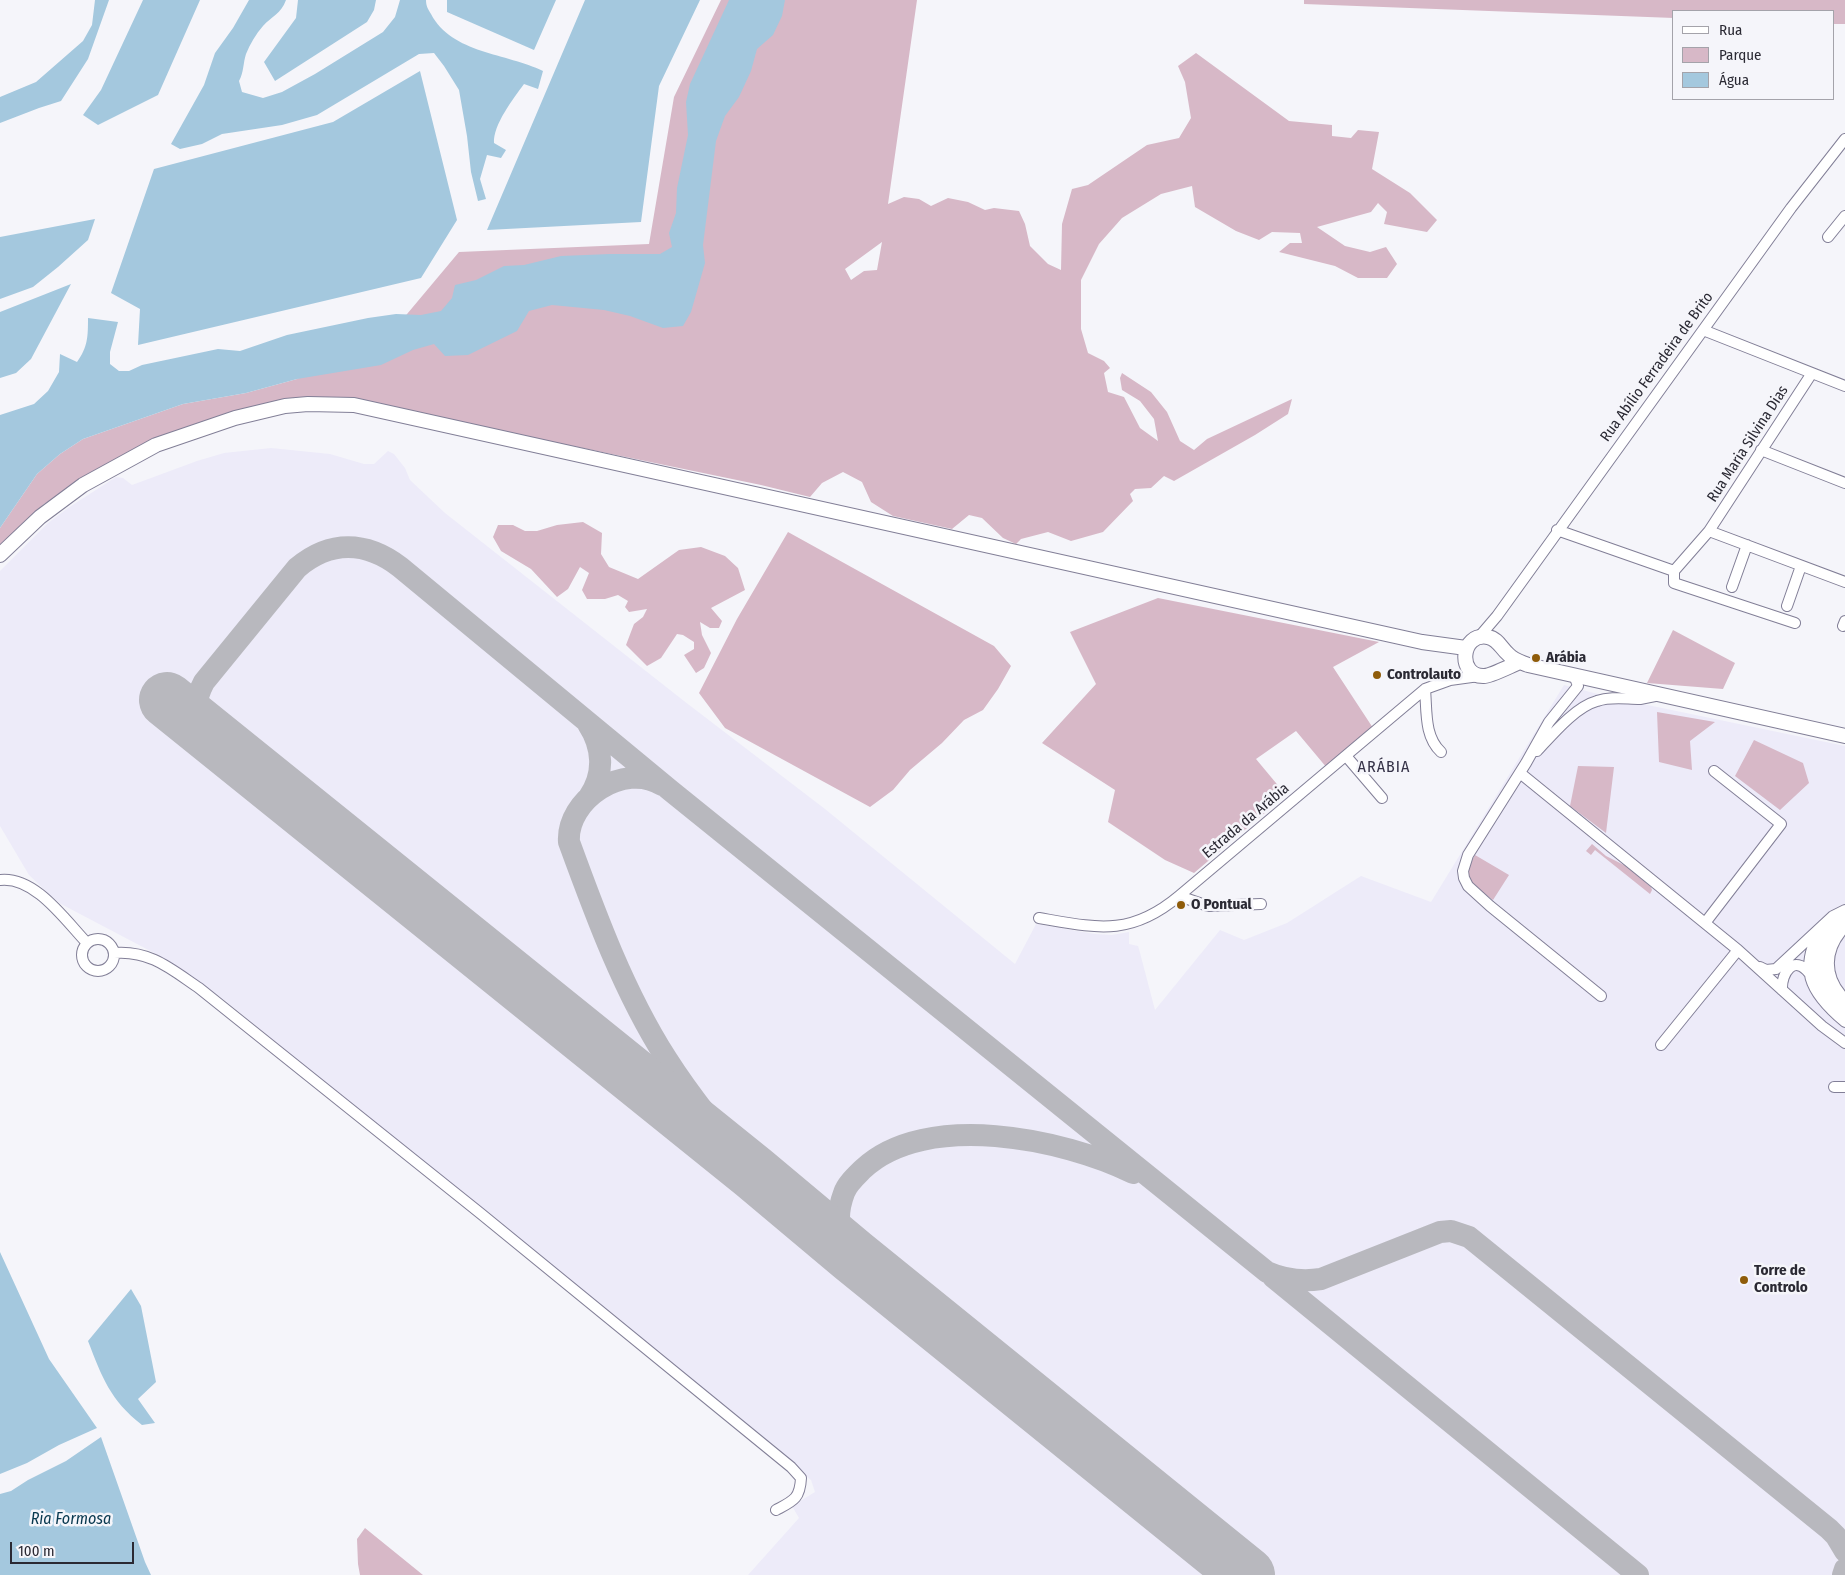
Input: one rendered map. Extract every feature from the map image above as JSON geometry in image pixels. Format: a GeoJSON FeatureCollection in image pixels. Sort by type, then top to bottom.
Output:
{"type":"FeatureCollection","features":[{"type":"Feature","properties":{"kind":"street","name":"Rua Abílio Ferradeira de Brito"},"geometry":{"type":"LineString","coordinates":[[1479,637],[1497,616],[1557,530],[1791,208],[1845,139]]}},
{"type":"Feature","properties":{"kind":"street"},"geometry":{"type":"LineString","coordinates":[[1828,237],[1845,216]]}},
{"type":"Feature","properties":{"kind":"street"},"geometry":{"type":"LineString","coordinates":[[1703,330],[1845,386]]}},
{"type":"Feature","properties":{"kind":"street","name":"Rua Maria Silvina Dias"},"geometry":{"type":"LineString","coordinates":[[1674,571],[1709,531],[1812,373]]}},
{"type":"Feature","properties":{"kind":"street"},"geometry":{"type":"LineString","coordinates":[[0,555],[40,517],[83,485],[156,445],[259,411],[308,404],[354,405],[1422,642],[1466,657]]}},
{"type":"Feature","properties":{"kind":"street"},"geometry":{"type":"LineString","coordinates":[[1761,450],[1845,483]]}},
{"type":"Feature","properties":{"kind":"street"},"geometry":{"type":"LineString","coordinates":[[1557,530],[1674,571],[1674,583],[1795,623]]}},
{"type":"Feature","properties":{"kind":"street"},"geometry":{"type":"LineString","coordinates":[[1709,531],[1845,582]]}},
{"type":"Feature","properties":{"kind":"street"},"geometry":{"type":"LineString","coordinates":[[1732,587],[1747,545]]}},
{"type":"Feature","properties":{"kind":"street"},"geometry":{"type":"LineString","coordinates":[[1787,606],[1801,566]]}},
{"type":"Feature","properties":{"kind":"street"},"geometry":{"type":"LineString","coordinates":[[1497,616],[1499,644],[1504,656],[1499,670]]}},
{"type":"Feature","properties":{"kind":"street"},"geometry":{"type":"LineString","coordinates":[[1450,680],[1457,675],[1466,657],[1470,643],[1479,637],[1488,637],[1499,644],[1508,656],[1520,662],[1845,736]]}},
{"type":"Feature","properties":{"kind":"street"},"geometry":{"type":"LineString","coordinates":[[1466,657],[1469,669],[1479,676]]}},
{"type":"Feature","properties":{"kind":"street"},"geometry":{"type":"LineString","coordinates":[[1450,680],[1490,676],[1499,670],[1520,662]]}},
{"type":"Feature","properties":{"kind":"street"},"geometry":{"type":"LineString","coordinates":[[1574,675],[1578,686],[1549,722],[1520,773],[1468,855],[1462,871],[1468,886],[1490,906],[1601,996]]}},
{"type":"Feature","properties":{"kind":"street","name":"Estrada da Arábia"},"geometry":{"type":"LineString","coordinates":[[1038,918],[1089,926],[1109,927],[1143,920],[1155,914],[1180,896],[1425,689],[1450,680]]}},
{"type":"Feature","properties":{"kind":"street"},"geometry":{"type":"LineString","coordinates":[[1425,689],[1429,735],[1433,745],[1441,752]]}},
{"type":"Feature","properties":{"kind":"street"},"geometry":{"type":"LineString","coordinates":[[1526,763],[1557,729],[1590,704],[1602,700],[1639,699],[1662,695]]}},
{"type":"Feature","properties":{"kind":"street"},"geometry":{"type":"LineString","coordinates":[[1346,756],[1382,798]]}},
{"type":"Feature","properties":{"kind":"street"},"geometry":{"type":"LineString","coordinates":[[1705,923],[1781,824],[1714,771]]}},
{"type":"Feature","properties":{"kind":"street"},"geometry":{"type":"LineString","coordinates":[[1520,773],[1738,950],[1822,1026],[1845,1043]]}},
{"type":"Feature","properties":{"kind":"street"},"geometry":{"type":"LineString","coordinates":[[0,880],[20,881],[33,888],[87,943]]}},
{"type":"Feature","properties":{"kind":"street"},"geometry":{"type":"LineString","coordinates":[[1180,896],[1208,906],[1261,904]]}},
{"type":"Feature","properties":{"kind":"street"},"geometry":{"type":"LineString","coordinates":[[1757,966],[1766,970],[1776,969],[1833,916],[1845,910]]}},
{"type":"Feature","properties":{"kind":"street"},"geometry":{"type":"LineString","coordinates":[[1845,918],[1830,931],[1825,939],[1820,955],[1819,968],[1822,982],[1831,997],[1845,1011]]}},
{"type":"Feature","properties":{"kind":"street"},"geometry":{"type":"LineString","coordinates":[[1809,973],[1811,948],[1823,925]]}},
{"type":"Feature","properties":{"kind":"street"},"geometry":{"type":"LineString","coordinates":[[1845,927],[1832,945],[1828,964],[1834,985],[1845,999]]}},
{"type":"Feature","properties":{"kind":"street"},"geometry":{"type":"LineString","coordinates":[[96,939],[105,940],[112,947],[114,953],[112,961],[106,968],[101,970],[91,969],[82,957],[87,943],[96,939]]}},
{"type":"Feature","properties":{"kind":"street"},"geometry":{"type":"LineString","coordinates":[[1661,1045],[1738,950]]}},
{"type":"Feature","properties":{"kind":"street"},"geometry":{"type":"LineString","coordinates":[[114,953],[139,953],[152,958],[199,988],[487,1219],[791,1467],[801,1478],[801,1488],[795,1500],[776,1510]]}},
{"type":"Feature","properties":{"kind":"street"},"geometry":{"type":"LineString","coordinates":[[1782,990],[1784,974],[1789,968],[1793,966],[1805,968],[1819,997],[1829,1009],[1845,1022]]}},
{"type":"Feature","properties":{"kind":"street"},"geometry":{"type":"LineString","coordinates":[[1834,1087],[1845,1087]]}},
{"type":"Feature","properties":{"kind":"shaded area"},"geometry":{"type":"Polygon","coordinates":[[[271,448],[330,454],[364,464],[374,464],[388,451],[394,454],[405,468],[410,480],[445,513],[825,809],[1015,964],[1036,924],[1095,934],[1112,935],[1129,932],[1129,944],[1138,946],[1139,949],[1155,1010],[1220,930],[1244,940],[1287,923],[1361,876],[1431,902],[1564,685],[1609,697],[1845,746],[1845,1575],[748,1575],[799,1518],[792,1506],[815,1492],[811,1480],[223,999],[158,955],[61,904],[29,875],[0,826],[0,571],[48,523],[116,477],[123,478],[132,485],[224,453],[271,448]]]}},
{"type":"Feature","properties":{"kind":"green space"},"geometry":{"type":"Polygon","coordinates":[[[721,0],[917,0],[888,204],[904,197],[919,199],[931,206],[948,198],[968,202],[985,210],[994,208],[1019,211],[1025,224],[1030,246],[1048,264],[1061,270],[1062,224],[1072,189],[1088,185],[1147,145],[1179,138],[1191,118],[1185,82],[1178,66],[1196,53],[1289,121],[1332,125],[1332,136],[1351,138],[1358,130],[1379,132],[1372,169],[1410,193],[1437,220],[1427,232],[1384,224],[1387,212],[1378,203],[1371,212],[1317,227],[1345,246],[1370,252],[1386,247],[1397,264],[1387,278],[1358,278],[1335,266],[1279,252],[1290,243],[1302,243],[1300,233],[1272,232],[1259,240],[1236,231],[1195,207],[1192,186],[1161,194],[1122,218],[1099,244],[1081,280],[1081,329],[1088,353],[1104,361],[1110,368],[1104,373],[1108,392],[1124,397],[1140,428],[1158,441],[1154,419],[1140,401],[1122,390],[1120,378],[1122,373],[1151,392],[1167,412],[1180,441],[1194,450],[1207,439],[1292,399],[1288,414],[1174,481],[1164,476],[1151,488],[1135,489],[1130,494],[1133,501],[1103,532],[1071,541],[1048,532],[1021,539],[1016,544],[1003,538],[982,518],[969,515],[952,529],[893,516],[871,502],[862,482],[843,472],[822,483],[810,497],[761,485],[346,399],[145,445],[44,504],[0,546],[0,528],[37,474],[60,454],[83,439],[183,404],[246,393],[297,379],[402,320],[459,252],[649,244],[674,97],[721,0]],[[882,242],[845,269],[851,280],[864,271],[877,270],[882,242]]]}},
{"type":"Feature","properties":{"kind":"green space"},"geometry":{"type":"Polygon","coordinates":[[[1304,0],[1845,0],[1845,24],[1835,24],[1835,10],[1672,10],[1672,18],[1304,4],[1304,0]]]}},
{"type":"Feature","properties":{"kind":"green space"},"geometry":{"type":"Polygon","coordinates":[[[583,522],[602,533],[601,554],[609,567],[638,579],[679,550],[701,547],[725,556],[738,568],[745,590],[711,608],[722,621],[719,628],[710,628],[700,622],[702,635],[711,653],[704,668],[696,673],[684,655],[694,649],[694,642],[683,635],[677,634],[661,658],[647,666],[626,645],[634,624],[643,617],[647,609],[629,612],[625,607],[628,601],[618,595],[605,599],[587,599],[582,590],[589,573],[580,567],[568,589],[557,597],[531,569],[501,551],[493,537],[498,525],[513,525],[525,531],[537,531],[557,525],[583,522]]]}},
{"type":"Feature","properties":{"kind":"green space"},"geometry":{"type":"Polygon","coordinates":[[[788,532],[994,646],[1011,666],[983,710],[964,720],[942,743],[910,770],[893,790],[870,807],[725,728],[699,693],[737,619],[788,532]]]}},
{"type":"Feature","properties":{"kind":"green space"},"geometry":{"type":"Polygon","coordinates":[[[1158,598],[1379,642],[1333,667],[1373,728],[1327,768],[1296,731],[1256,759],[1286,795],[1194,873],[1165,860],[1108,822],[1115,790],[1042,743],[1096,684],[1070,632],[1158,598]]]}},
{"type":"Feature","properties":{"kind":"green space"},"geometry":{"type":"Polygon","coordinates":[[[1673,630],[1735,663],[1723,689],[1647,683],[1673,630]]]}},
{"type":"Feature","properties":{"kind":"green space"},"geometry":{"type":"Polygon","coordinates":[[[1657,712],[1715,722],[1690,741],[1692,770],[1659,762],[1657,712]]]}},
{"type":"Feature","properties":{"kind":"green space"},"geometry":{"type":"Polygon","coordinates":[[[1754,740],[1803,763],[1809,783],[1780,810],[1735,776],[1754,740]]]}},
{"type":"Feature","properties":{"kind":"green space"},"geometry":{"type":"Polygon","coordinates":[[[1578,766],[1614,767],[1606,833],[1570,806],[1578,766]]]}},
{"type":"Feature","properties":{"kind":"green space"},"geometry":{"type":"Polygon","coordinates":[[[1592,844],[1606,856],[1626,866],[1651,887],[1650,894],[1595,850],[1591,855],[1586,851],[1592,844]]]}},
{"type":"Feature","properties":{"kind":"green space"},"geometry":{"type":"Polygon","coordinates":[[[1475,855],[1509,875],[1493,900],[1475,886],[1469,877],[1469,871],[1475,855]]]}},
{"type":"Feature","properties":{"kind":"green space"},"geometry":{"type":"Polygon","coordinates":[[[365,1528],[423,1575],[360,1575],[357,1539],[365,1528]]]}},
{"type":"Feature","properties":{"kind":"water"},"geometry":{"type":"Polygon","coordinates":[[[95,0],[109,0],[88,59],[61,101],[0,123],[0,97],[36,82],[83,41],[92,25],[95,0]]]}},
{"type":"Feature","properties":{"kind":"water"},"geometry":{"type":"Polygon","coordinates":[[[143,0],[200,0],[158,95],[98,125],[83,115],[101,90],[143,0]]]}},
{"type":"Feature","properties":{"kind":"water"},"geometry":{"type":"Polygon","coordinates":[[[249,0],[286,0],[282,9],[263,26],[253,39],[246,54],[239,81],[242,92],[263,98],[282,92],[315,74],[383,32],[395,17],[400,0],[426,0],[431,14],[440,27],[452,37],[481,51],[543,71],[538,89],[524,84],[500,120],[494,143],[506,150],[501,158],[487,155],[480,179],[486,199],[478,201],[471,172],[459,90],[434,53],[419,54],[317,115],[282,125],[222,134],[202,144],[180,149],[171,144],[204,85],[215,53],[233,28],[249,0]]]}},
{"type":"Feature","properties":{"kind":"water"},"geometry":{"type":"Polygon","coordinates":[[[298,0],[376,0],[374,10],[367,22],[275,81],[264,62],[296,18],[298,0]]]}},
{"type":"Feature","properties":{"kind":"water"},"geometry":{"type":"Polygon","coordinates":[[[447,0],[556,0],[534,50],[447,12],[447,0]]]}},
{"type":"Feature","properties":{"kind":"water"},"geometry":{"type":"Polygon","coordinates":[[[585,0],[700,0],[659,86],[641,222],[487,230],[585,0]]]}},
{"type":"Feature","properties":{"kind":"water"},"geometry":{"type":"Polygon","coordinates":[[[729,0],[785,0],[782,16],[773,35],[757,49],[751,71],[739,97],[725,116],[716,141],[703,245],[705,263],[691,312],[683,326],[663,328],[630,316],[604,310],[552,305],[529,311],[517,331],[468,355],[445,356],[434,344],[413,350],[381,365],[297,379],[246,393],[183,404],[83,439],[60,454],[37,474],[0,528],[0,415],[34,404],[48,391],[59,372],[60,354],[77,362],[87,341],[88,318],[118,322],[110,352],[110,364],[119,371],[129,371],[142,365],[218,349],[240,351],[287,335],[368,318],[396,314],[421,315],[441,311],[452,298],[455,285],[476,280],[504,266],[524,265],[561,256],[660,254],[672,247],[669,233],[676,213],[677,188],[688,135],[686,102],[690,84],[729,0]]]}},
{"type":"Feature","properties":{"kind":"water"},"geometry":{"type":"Polygon","coordinates":[[[420,71],[457,220],[421,278],[138,345],[140,309],[111,293],[154,169],[333,122],[420,71]]]}},
{"type":"Feature","properties":{"kind":"water"},"geometry":{"type":"Polygon","coordinates":[[[95,219],[88,240],[58,267],[33,287],[0,299],[0,237],[95,219]]]}},
{"type":"Feature","properties":{"kind":"water"},"geometry":{"type":"Polygon","coordinates":[[[71,284],[31,359],[16,373],[0,378],[0,312],[71,284]]]}},
{"type":"Feature","properties":{"kind":"water"},"geometry":{"type":"Polygon","coordinates":[[[0,1252],[49,1359],[97,1428],[59,1445],[27,1463],[0,1474],[0,1252]]]}},
{"type":"Feature","properties":{"kind":"water"},"geometry":{"type":"Polygon","coordinates":[[[131,1289],[141,1306],[156,1382],[138,1399],[155,1423],[142,1425],[122,1406],[108,1387],[88,1341],[131,1289]]]}},
{"type":"Feature","properties":{"kind":"water","name":"Ria Formosa"},"geometry":{"type":"Polygon","coordinates":[[[101,1437],[151,1575],[0,1575],[0,1494],[11,1491],[28,1480],[66,1461],[101,1437]]]}},
{"type":"Feature","properties":{"kind":"taxiway"},"geometry":{"type":"LineString","coordinates":[[205,730],[197,712],[197,700],[204,682],[297,568],[322,552],[348,547],[374,552],[387,558],[671,791],[1267,1272],[1293,1280],[1321,1279],[1440,1232],[1451,1231],[1469,1237],[1829,1529],[1836,1536],[1845,1551]]}},
{"type":"Feature","properties":{"kind":"taxiway"},"geometry":{"type":"LineString","coordinates":[[588,724],[597,742],[600,761],[598,779],[589,797]]}},
{"type":"Feature","properties":{"kind":"taxiway"},"geometry":{"type":"LineString","coordinates":[[662,785],[647,779],[631,778],[615,781],[600,789],[587,799],[577,812],[571,827],[569,842],[612,953],[651,1033],[686,1088],[754,1173]]}},
{"type":"Feature","properties":{"kind":"taxiway"},"geometry":{"type":"LineString","coordinates":[[853,1256],[841,1234],[839,1218],[841,1202],[847,1186],[863,1169],[890,1151],[922,1140],[958,1135],[996,1136],[1034,1141],[1071,1150],[1133,1173]]}},
{"type":"Feature","properties":{"kind":"taxiway"},"geometry":{"type":"LineString","coordinates":[[1273,1277],[1638,1575]]}},
{"type":"Feature","properties":{"kind":"taxiway"},"geometry":{"type":"LineString","coordinates":[[1843,1575],[1845,1569]]}},
{"type":"Feature","properties":{"kind":"runway"},"geometry":{"type":"LineString","coordinates":[[167,700],[754,1173],[853,1256],[1247,1575]]}},
{"type":"Feature","properties":{"kind":"place","name":"Arábia"},"geometry":{"type":"Point","coordinates":[1536,658]}},
{"type":"Feature","properties":{"kind":"place","name":"Controlauto"},"geometry":{"type":"Point","coordinates":[1377,675]}},
{"type":"Feature","properties":{"kind":"place","name":"O Pontual"},"geometry":{"type":"Point","coordinates":[1181,905]}},
{"type":"Feature","properties":{"kind":"place","name":"Torre de Controlo"},"geometry":{"type":"Point","coordinates":[1744,1280]}},
{"type":"Feature","properties":{"kind":"district","name":"ARÁBIA"},"geometry":{"type":"Point","coordinates":[1384,768]}}]}
